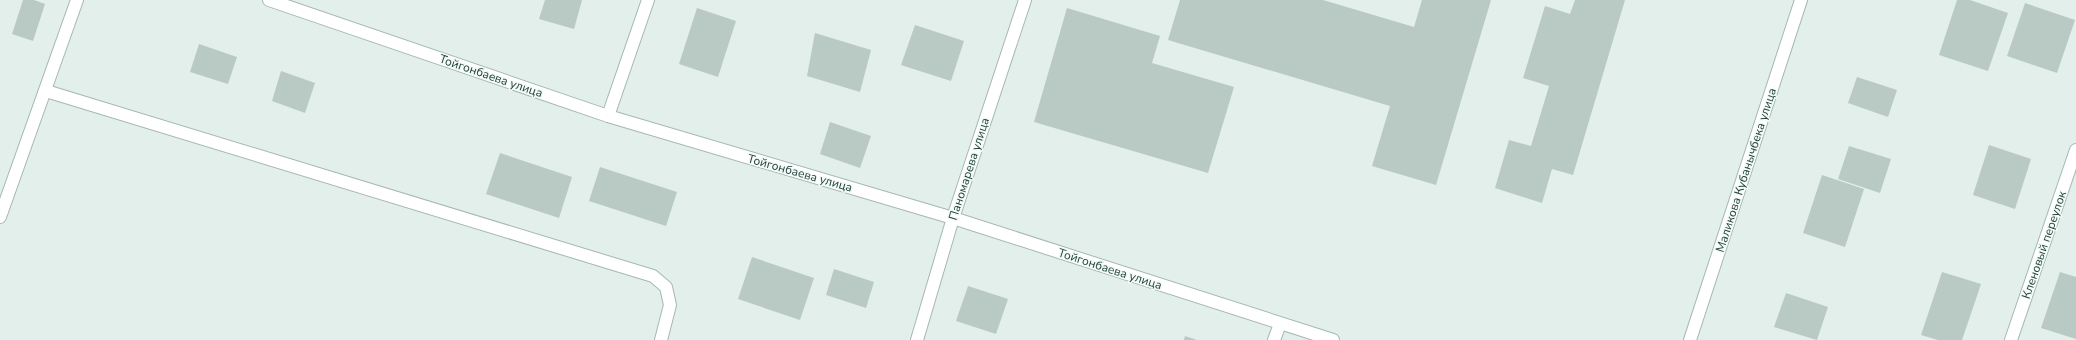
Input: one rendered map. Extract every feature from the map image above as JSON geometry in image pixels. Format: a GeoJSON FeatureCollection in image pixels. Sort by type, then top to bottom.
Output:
{"type":"FeatureCollection","features":[{"type":"Feature","properties":{"kind":"street"},"geometry":{"type":"LineString","coordinates":[[0,217],[46,91],[77,0]]}},
{"type":"Feature","properties":{"kind":"street","name":"Тойгонбаева улица"},"geometry":{"type":"LineString","coordinates":[[270,0],[608,116],[953,218],[1333,340]]}},
{"type":"Feature","properties":{"kind":"street"},"geometry":{"type":"LineString","coordinates":[[608,116],[648,0]]}},
{"type":"Feature","properties":{"kind":"street","name":"Паномарева улица"},"geometry":{"type":"LineString","coordinates":[[917,340],[953,218],[1025,0]]}},
{"type":"Feature","properties":{"kind":"street","name":"Маликова Кубанычбека улица"},"geometry":{"type":"LineString","coordinates":[[1690,340],[1801,0]]}},
{"type":"Feature","properties":{"kind":"street"},"geometry":{"type":"LineString","coordinates":[[46,91],[653,276],[666,287],[670,305],[661,340]]}},
{"type":"Feature","properties":{"kind":"street","name":"Кленовый переулок"},"geometry":{"type":"LineString","coordinates":[[2012,340],[2076,150]]}},
{"type":"Feature","properties":{"kind":"street"},"geometry":{"type":"LineString","coordinates":[[1274,340],[1280,324]]}},
{"type":"Feature","properties":{"kind":"building"},"geometry":{"type":"Polygon","coordinates":[[[23,0],[34,0],[45,4],[33,41],[12,34],[23,0]]]}},
{"type":"Feature","properties":{"kind":"building"},"geometry":{"type":"Polygon","coordinates":[[[545,0],[582,0],[574,29],[539,19],[545,0]]]}},
{"type":"Feature","properties":{"kind":"building"},"geometry":{"type":"Polygon","coordinates":[[[1180,0],[1323,0],[1414,27],[1422,0],[1491,0],[1436,185],[1372,166],[1390,106],[1168,40],[1180,0]]]}},
{"type":"Feature","properties":{"kind":"building"},"geometry":{"type":"Polygon","coordinates":[[[1575,0],[1625,0],[1573,175],[1552,169],[1542,203],[1495,188],[1509,140],[1531,146],[1549,86],[1523,78],[1545,6],[1570,14],[1575,0]]]}},
{"type":"Feature","properties":{"kind":"building"},"geometry":{"type":"Polygon","coordinates":[[[1957,0],[1970,0],[2008,13],[1988,71],[1939,55],[1957,0]]]}},
{"type":"Feature","properties":{"kind":"building"},"geometry":{"type":"Polygon","coordinates":[[[2025,3],[2075,20],[2057,73],[2007,56],[2025,3]]]}},
{"type":"Feature","properties":{"kind":"building"},"geometry":{"type":"Polygon","coordinates":[[[697,8],[736,21],[718,77],[679,64],[697,8]]]}},
{"type":"Feature","properties":{"kind":"building"},"geometry":{"type":"Polygon","coordinates":[[[1067,8],[1160,36],[1152,63],[1234,87],[1208,173],[1034,122],[1067,8]]]}},
{"type":"Feature","properties":{"kind":"building"},"geometry":{"type":"Polygon","coordinates":[[[915,25],[964,41],[951,81],[901,65],[915,25]]]}},
{"type":"Feature","properties":{"kind":"building"},"geometry":{"type":"Polygon","coordinates":[[[815,33],[871,50],[860,92],[807,76],[815,33]]]}},
{"type":"Feature","properties":{"kind":"building"},"geometry":{"type":"Polygon","coordinates":[[[199,44],[237,57],[228,84],[190,72],[199,44]]]}},
{"type":"Feature","properties":{"kind":"building"},"geometry":{"type":"Polygon","coordinates":[[[281,71],[315,83],[305,113],[272,101],[281,71]]]}},
{"type":"Feature","properties":{"kind":"building"},"geometry":{"type":"Polygon","coordinates":[[[1857,77],[1897,90],[1888,117],[1848,103],[1857,77]]]}},
{"type":"Feature","properties":{"kind":"building"},"geometry":{"type":"Polygon","coordinates":[[[830,122],[871,136],[860,168],[820,154],[830,122]]]}},
{"type":"Feature","properties":{"kind":"building"},"geometry":{"type":"Polygon","coordinates":[[[1989,145],[2031,159],[2015,209],[1973,195],[1989,145]]]}},
{"type":"Feature","properties":{"kind":"building"},"geometry":{"type":"Polygon","coordinates":[[[1849,146],[1891,159],[1880,193],[1838,179],[1849,146]]]}},
{"type":"Feature","properties":{"kind":"building"},"geometry":{"type":"Polygon","coordinates":[[[500,153],[572,177],[559,218],[486,194],[500,153]]]}},
{"type":"Feature","properties":{"kind":"building"},"geometry":{"type":"Polygon","coordinates":[[[600,167],[677,192],[666,226],[589,201],[600,167]]]}},
{"type":"Feature","properties":{"kind":"building"},"geometry":{"type":"Polygon","coordinates":[[[1822,175],[1864,189],[1845,247],[1803,233],[1822,175]]]}},
{"type":"Feature","properties":{"kind":"building"},"geometry":{"type":"Polygon","coordinates":[[[752,257],[814,278],[800,320],[738,299],[752,257]]]}},
{"type":"Feature","properties":{"kind":"building"},"geometry":{"type":"Polygon","coordinates":[[[834,269],[874,282],[866,308],[826,295],[834,269]]]}},
{"type":"Feature","properties":{"kind":"building"},"geometry":{"type":"Polygon","coordinates":[[[1942,272],[1981,284],[1962,340],[1938,340],[1921,335],[1942,272]]]}},
{"type":"Feature","properties":{"kind":"building"},"geometry":{"type":"Polygon","coordinates":[[[2060,272],[2076,277],[2076,339],[2041,328],[2060,272]]]}},
{"type":"Feature","properties":{"kind":"building"},"geometry":{"type":"Polygon","coordinates":[[[968,286],[1008,299],[996,334],[956,321],[968,286]]]}},
{"type":"Feature","properties":{"kind":"building"},"geometry":{"type":"Polygon","coordinates":[[[1786,293],[1828,307],[1817,340],[1774,327],[1786,293]]]}},
{"type":"Feature","properties":{"kind":"building"},"geometry":{"type":"Polygon","coordinates":[[[1185,336],[1197,340],[1184,340],[1185,336]]]}}]}
